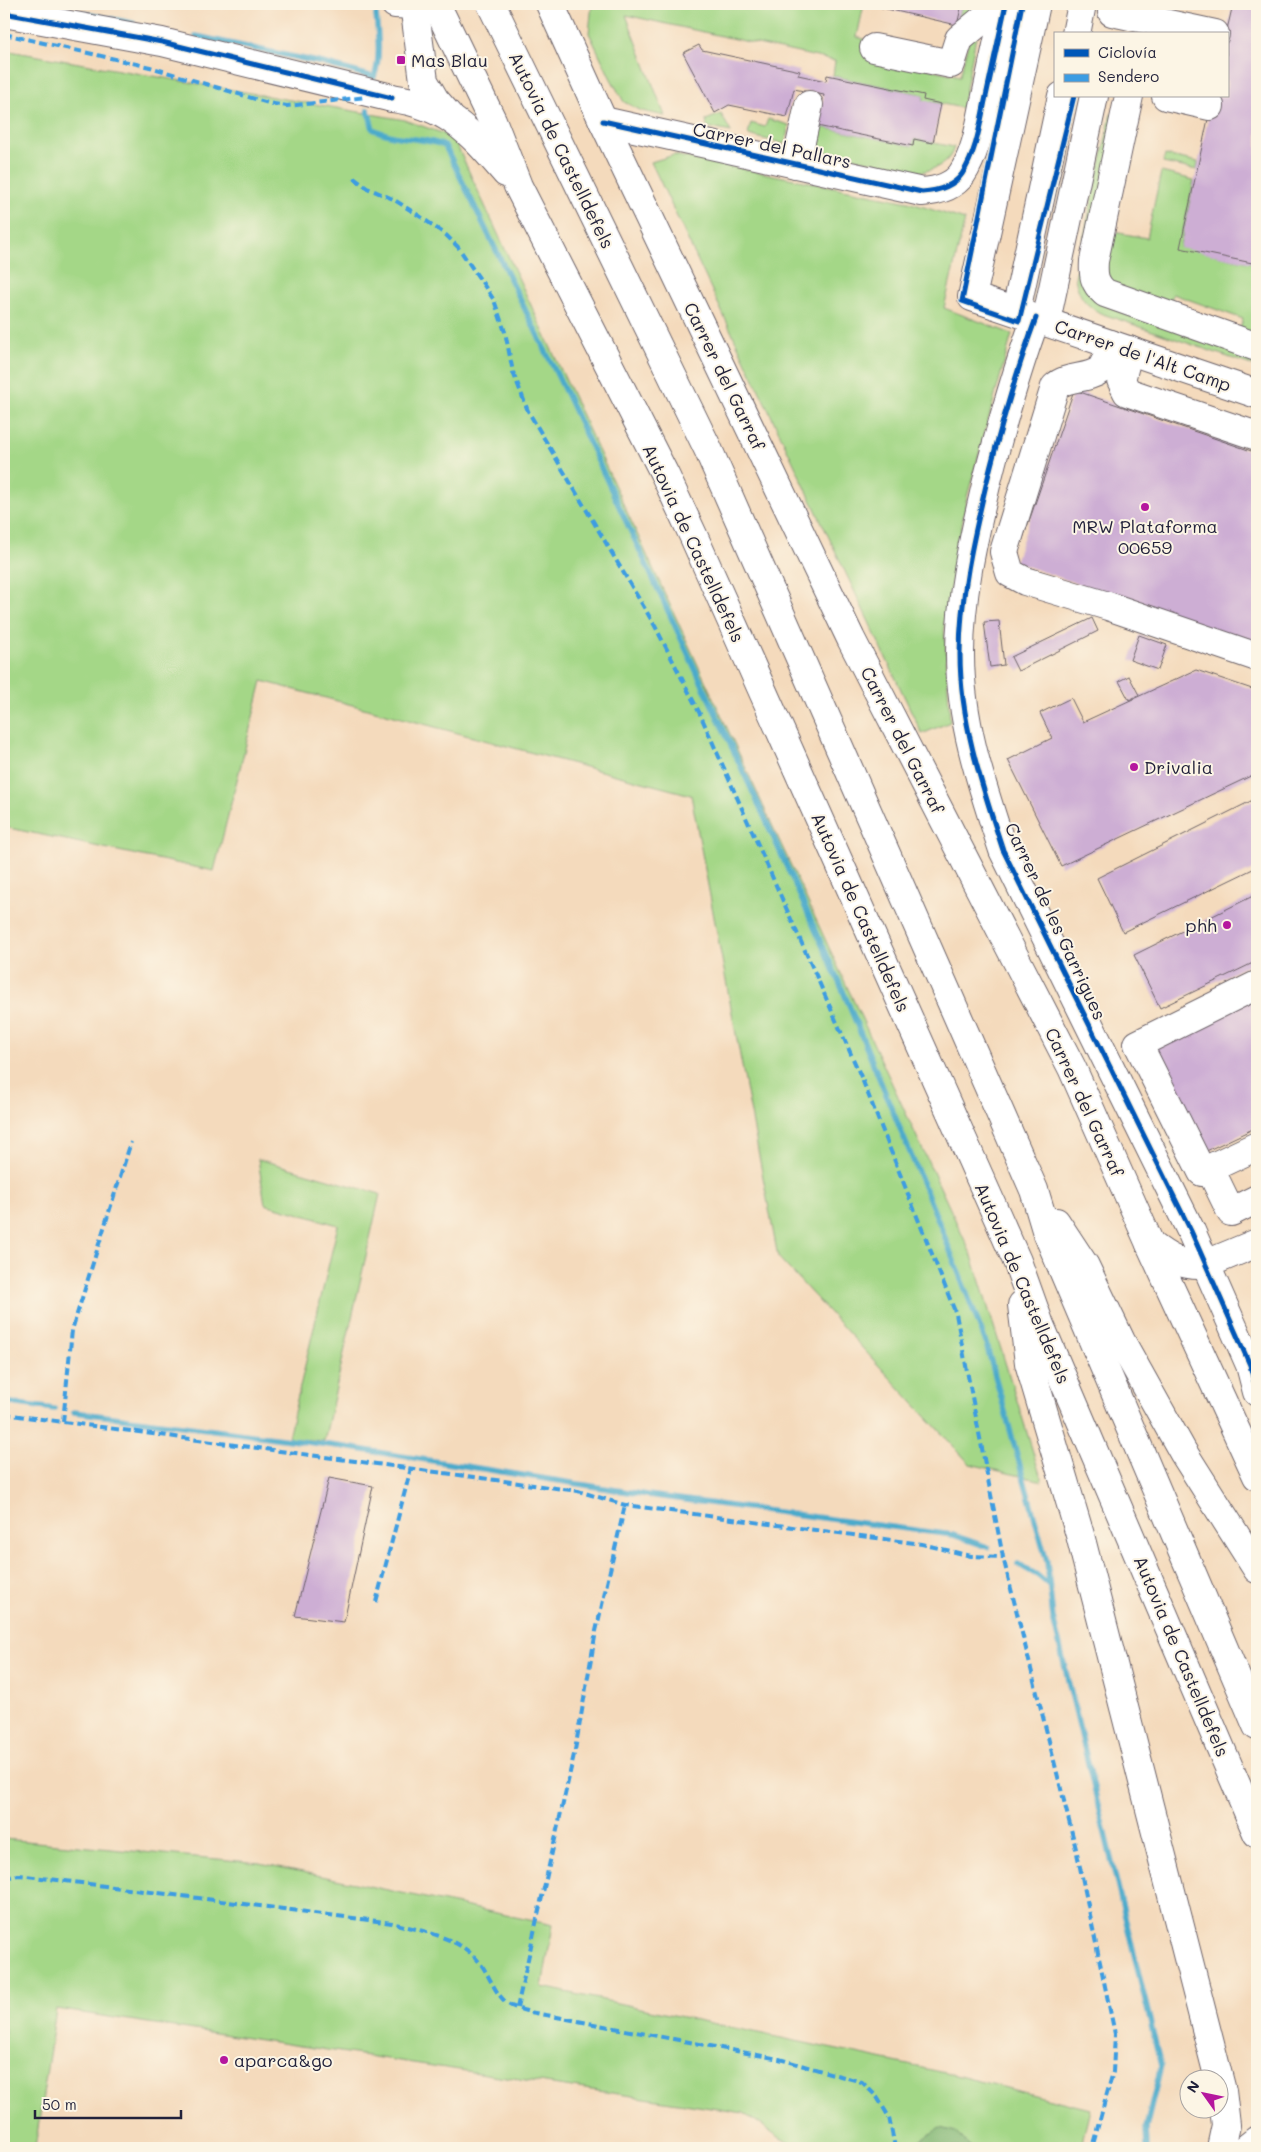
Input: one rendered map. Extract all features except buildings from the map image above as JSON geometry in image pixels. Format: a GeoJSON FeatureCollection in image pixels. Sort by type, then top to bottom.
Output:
{"type":"FeatureCollection","features":[{"type":"Feature","properties":{"kind":"main road","name":"Autovia de Castelldefels"},"geometry":{"type":"LineString","coordinates":[[415,4],[492,120],[518,186],[665,476],[1016,1261],[1040,1325],[1257,1833]]}},
{"type":"Feature","properties":{"kind":"main road"},"geometry":{"type":"LineString","coordinates":[[415,4],[424,81],[434,100],[478,142],[518,186]]}},
{"type":"Feature","properties":{"kind":"main road","name":"Autovia de Castelldefels"},"geometry":{"type":"LineString","coordinates":[[491,4],[708,449],[1034,1190],[1046,1230],[1257,1726]]}},
{"type":"Feature","properties":{"kind":"main road"},"geometry":{"type":"LineString","coordinates":[[874,48],[951,64],[959,39],[1001,4]]}},
{"type":"Feature","properties":{"kind":"main road","name":"Carrer del Pallars"},"geometry":{"type":"LineString","coordinates":[[602,121],[922,192],[936,192],[949,186],[962,175],[970,159],[1006,4]]}},
{"type":"Feature","properties":{"kind":"main road","name":"Carrer de l'Alt Camp"},"geometry":{"type":"LineString","coordinates":[[1036,4],[972,296],[1257,394]]}},
{"type":"Feature","properties":{"kind":"main road"},"geometry":{"type":"LineString","coordinates":[[1076,32],[1082,4]]}},
{"type":"Feature","properties":{"kind":"main road","name":"Carrer del Garraf"},"geometry":{"type":"LineString","coordinates":[[553,7],[602,121],[851,639],[1072,1068],[1150,1244],[1257,1476]]}},
{"type":"Feature","properties":{"kind":"main road"},"geometry":{"type":"LineString","coordinates":[[4,13],[162,42],[429,107],[454,121]]}},
{"type":"Feature","properties":{"kind":"main road"},"geometry":{"type":"LineString","coordinates":[[1111,16],[1146,19],[1206,32]]}},
{"type":"Feature","properties":{"kind":"main road"},"geometry":{"type":"LineString","coordinates":[[392,98],[404,94],[411,88],[416,77],[420,40]]}},
{"type":"Feature","properties":{"kind":"main road"},"geometry":{"type":"LineString","coordinates":[[1032,317],[1062,98]]}},
{"type":"Feature","properties":{"kind":"main road"},"geometry":{"type":"LineString","coordinates":[[1032,317],[1093,98]]}},
{"type":"Feature","properties":{"kind":"main road"},"geometry":{"type":"LineString","coordinates":[[1129,98],[1094,261],[1093,277],[1097,286],[1104,293],[1257,347]]}},
{"type":"Feature","properties":{"kind":"main road"},"geometry":{"type":"LineString","coordinates":[[1175,98],[1210,106]]}},
{"type":"Feature","properties":{"kind":"main road"},"geometry":{"type":"LineString","coordinates":[[796,164],[809,105]]}},
{"type":"Feature","properties":{"kind":"main road","name":"Carrer de les Garrigues"},"geometry":{"type":"LineString","coordinates":[[1032,317],[997,442],[978,520],[968,572],[960,654],[970,739],[984,795],[1003,850],[1191,1231],[1204,1265],[1250,1365],[1257,1392]]}},
{"type":"Feature","properties":{"kind":"main road"},"geometry":{"type":"LineString","coordinates":[[1120,347],[1099,370],[1059,383],[1055,387],[1004,552],[1010,573],[1025,582],[1108,606],[1257,657]]}},
{"type":"Feature","properties":{"kind":"main road"},"geometry":{"type":"LineString","coordinates":[[1120,347],[1121,380],[1127,392]]}},
{"type":"Feature","properties":{"kind":"main road"},"geometry":{"type":"LineString","coordinates":[[1074,378],[1127,392],[1257,436]]}},
{"type":"Feature","properties":{"kind":"main road"},"geometry":{"type":"LineString","coordinates":[[1257,985],[1138,1044],[1202,1172],[1257,1146]]}},
{"type":"Feature","properties":{"kind":"main road"},"geometry":{"type":"LineString","coordinates":[[1210,1169],[1232,1212],[1257,1199]]}},
{"type":"Feature","properties":{"kind":"main road"},"geometry":{"type":"LineString","coordinates":[[1034,1190],[1085,1266],[1121,1341],[1183,1452],[1257,1569]]}},
{"type":"Feature","properties":{"kind":"main road"},"geometry":{"type":"LineString","coordinates":[[1150,1244],[1177,1262],[1190,1265],[1204,1265],[1257,1243]]}},
{"type":"Feature","properties":{"kind":"main road"},"geometry":{"type":"LineString","coordinates":[[1016,1261],[1029,1363],[1080,1535],[1222,2091],[1226,2125],[1221,2148]]}},
{"type":"Feature","properties":{"kind":"main road"},"geometry":{"type":"LineString","coordinates":[[1247,2148],[1257,2140]]}},
{"type":"Feature","properties":{"kind":"green space"},"geometry":{"type":"Polygon","coordinates":[[[592,4],[864,4],[857,37],[870,41],[867,55],[960,76],[969,39],[977,32],[962,108],[923,100],[924,95],[833,76],[835,61],[626,15],[665,116],[642,111],[624,102],[589,33],[592,4]]]}},
{"type":"Feature","properties":{"kind":"green space"},"geometry":{"type":"Polygon","coordinates":[[[962,4],[984,4],[957,25],[962,4]]]}},
{"type":"Feature","properties":{"kind":"green space"},"geometry":{"type":"Polygon","coordinates":[[[4,50],[405,120],[453,137],[972,1256],[1042,1481],[970,1464],[778,1257],[691,795],[262,681],[214,871],[4,827],[4,50]]]}},
{"type":"Feature","properties":{"kind":"green space"},"geometry":{"type":"Polygon","coordinates":[[[721,114],[731,132],[707,127],[706,120],[721,114]]]}},
{"type":"Feature","properties":{"kind":"green space"},"geometry":{"type":"Polygon","coordinates":[[[1111,114],[1120,117],[1086,274],[1257,357],[1257,367],[1100,313],[1090,306],[1080,294],[1075,277],[1111,114]]]}},
{"type":"Feature","properties":{"kind":"green space"},"geometry":{"type":"Polygon","coordinates":[[[768,119],[789,125],[785,144],[748,135],[751,123],[765,127],[768,119]]]}},
{"type":"Feature","properties":{"kind":"green space"},"geometry":{"type":"Polygon","coordinates":[[[817,126],[912,146],[914,139],[954,147],[946,161],[932,169],[921,172],[811,149],[817,126]]]}},
{"type":"Feature","properties":{"kind":"green space"},"geometry":{"type":"Polygon","coordinates":[[[674,155],[908,202],[965,220],[944,308],[1012,334],[967,497],[944,622],[950,722],[922,734],[651,162],[674,155]]]}},
{"type":"Feature","properties":{"kind":"green space"},"geometry":{"type":"Polygon","coordinates":[[[1165,155],[1198,162],[1197,170],[1163,163],[1165,155]]]}},
{"type":"Feature","properties":{"kind":"green space"},"geometry":{"type":"Polygon","coordinates":[[[1161,172],[1194,180],[1180,247],[1257,264],[1257,338],[1239,332],[1243,319],[1173,294],[1169,307],[1110,284],[1103,251],[1108,231],[1147,238],[1161,172]]]}},
{"type":"Feature","properties":{"kind":"green space"},"geometry":{"type":"Polygon","coordinates":[[[258,1159],[380,1194],[324,1441],[288,1438],[338,1225],[265,1204],[258,1159]]]}},
{"type":"Feature","properties":{"kind":"green space"},"geometry":{"type":"Polygon","coordinates":[[[4,1839],[260,1863],[553,1925],[542,1987],[955,2075],[1090,2109],[1081,2147],[795,2148],[744,2113],[56,2009],[35,2148],[4,2148],[4,1839]]]}},
{"type":"Feature","properties":{"kind":"green space"},"geometry":{"type":"Polygon","coordinates":[[[940,2128],[956,2132],[972,2148],[919,2148],[920,2140],[940,2128]]]}},
{"type":"Feature","properties":{"kind":"waterway"},"geometry":{"type":"LineString","coordinates":[[59,9],[133,23]]}},
{"type":"Feature","properties":{"kind":"waterway"},"geometry":{"type":"LineString","coordinates":[[196,36],[323,63],[374,77],[378,54],[376,15]]}},
{"type":"Feature","properties":{"kind":"waterway"},"geometry":{"type":"LineString","coordinates":[[368,110],[373,129],[382,133],[445,146],[567,395],[763,814],[843,991],[940,1225],[985,1340],[1047,1562],[1053,1618],[1161,2066],[1146,2128],[1147,2148]]}},
{"type":"Feature","properties":{"kind":"waterway"},"geometry":{"type":"LineString","coordinates":[[4,1402],[54,1409]]}},
{"type":"Feature","properties":{"kind":"waterway"},"geometry":{"type":"LineString","coordinates":[[74,1412],[345,1447],[648,1495],[953,1535],[988,1547]]}},
{"type":"Feature","properties":{"kind":"waterway"},"geometry":{"type":"LineString","coordinates":[[1018,1564],[1037,1575],[1049,1585]]}},
{"type":"Feature","properties":{"kind":"marked path"},"geometry":{"type":"LineString","coordinates":[[4,34],[150,67],[268,103],[287,106],[366,97]]}},
{"type":"Feature","properties":{"kind":"marked path"},"geometry":{"type":"LineString","coordinates":[[354,178],[367,188],[393,199],[446,235],[458,247],[494,300],[505,332],[513,372],[528,411],[655,626],[700,714],[862,1079],[956,1314],[1003,1557],[1077,1853],[1115,2034],[1113,2072],[1092,2148]]}},
{"type":"Feature","properties":{"kind":"marked path"},"geometry":{"type":"LineString","coordinates":[[63,1422],[72,1330],[131,1142]]}},
{"type":"Feature","properties":{"kind":"marked path"},"geometry":{"type":"LineString","coordinates":[[4,1414],[578,1491],[625,1505],[922,1544],[971,1556],[1003,1557]]}},
{"type":"Feature","properties":{"kind":"marked path"},"geometry":{"type":"LineString","coordinates":[[376,1602],[411,1468]]}},
{"type":"Feature","properties":{"kind":"marked path"},"geometry":{"type":"LineString","coordinates":[[517,2008],[575,1750],[596,1631],[625,1505]]}},
{"type":"Feature","properties":{"kind":"marked path"},"geometry":{"type":"LineString","coordinates":[[4,1878],[19,1875],[392,1923],[428,1932],[451,1941],[472,1954],[484,1968],[503,2000],[516,2008],[779,2059],[862,2082],[877,2097],[889,2117],[895,2148]]}},
{"type":"Feature","properties":{"kind":"cycle path"},"geometry":{"type":"LineString","coordinates":[[603,121],[922,192],[933,191],[954,182],[962,174],[971,157],[979,129],[1006,4]]}},
{"type":"Feature","properties":{"kind":"cycle path"},"geometry":{"type":"LineString","coordinates":[[1022,4],[962,301],[1019,321],[1074,98]]}},
{"type":"Feature","properties":{"kind":"cycle path"},"geometry":{"type":"LineString","coordinates":[[4,13],[162,42],[392,98]]}},
{"type":"Feature","properties":{"kind":"cycle path"},"geometry":{"type":"LineString","coordinates":[[1036,318],[1015,380],[997,443],[968,569],[962,611],[960,654],[961,679],[968,729],[980,778],[1003,850],[1191,1231],[1250,1365],[1257,1392]]}},
{"type":"Feature","properties":{"kind":"place","name":"Mas Blau"},"geometry":{"type":"Point","coordinates":[401,60]}},
{"type":"Feature","properties":{"kind":"place","name":"MRW Plataforma 00659"},"geometry":{"type":"Point","coordinates":[1145,507]}},
{"type":"Feature","properties":{"kind":"place","name":"Drivalia"},"geometry":{"type":"Point","coordinates":[1134,767]}},
{"type":"Feature","properties":{"kind":"place","name":"phh"},"geometry":{"type":"Point","coordinates":[1227,925]}},
{"type":"Feature","properties":{"kind":"place","name":"aparca&go"},"geometry":{"type":"Point","coordinates":[224,2060]}}]}
